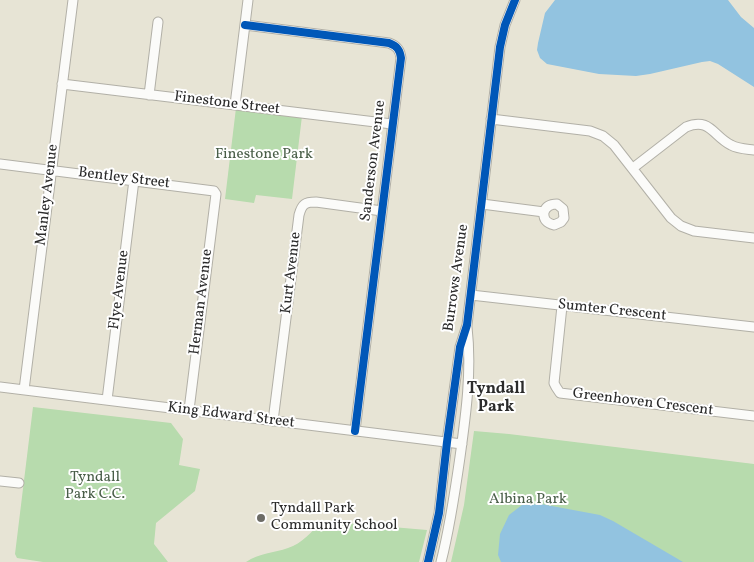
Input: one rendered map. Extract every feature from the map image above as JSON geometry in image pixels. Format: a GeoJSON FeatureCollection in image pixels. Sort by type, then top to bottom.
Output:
{"type":"FeatureCollection","features":[{"type":"Feature","properties":{"kind":"street","name":"Manley Avenue"},"geometry":{"type":"LineString","coordinates":[[24,390],[73,0]]}},
{"type":"Feature","properties":{"kind":"street"},"geometry":{"type":"LineString","coordinates":[[235,105],[248,0]]}},
{"type":"Feature","properties":{"kind":"street","name":"Burrows Avenue"},"geometry":{"type":"LineString","coordinates":[[428,562],[439,513],[460,347],[467,325],[502,36],[515,0]]}},
{"type":"Feature","properties":{"kind":"street"},"geometry":{"type":"LineString","coordinates":[[149,95],[158,22]]}},
{"type":"Feature","properties":{"kind":"street","name":"Sanderson Avenue"},"geometry":{"type":"LineString","coordinates":[[245,25],[394,45],[400,53],[401,58],[355,431]]}},
{"type":"Feature","properties":{"kind":"street","name":"Finestone Street"},"geometry":{"type":"LineString","coordinates":[[62,84],[392,124]]}},
{"type":"Feature","properties":{"kind":"street"},"geometry":{"type":"LineString","coordinates":[[491,119],[590,131],[603,136],[614,145],[671,218],[681,226],[694,231],[754,238]]}},
{"type":"Feature","properties":{"kind":"street"},"geometry":{"type":"LineString","coordinates":[[633,168],[691,125],[708,126],[728,144],[734,147],[754,150]]}},
{"type":"Feature","properties":{"kind":"street","name":"Bentley Street"},"geometry":{"type":"LineString","coordinates":[[0,164],[214,190],[216,194]]}},
{"type":"Feature","properties":{"kind":"street","name":"Flye Avenue"},"geometry":{"type":"LineString","coordinates":[[107,400],[134,180]]}},
{"type":"Feature","properties":{"kind":"street","name":"Herman Avenue"},"geometry":{"type":"LineString","coordinates":[[189,410],[216,194]]}},
{"type":"Feature","properties":{"kind":"street","name":"Kurt Avenue"},"geometry":{"type":"LineString","coordinates":[[273,421],[301,208],[307,202],[316,202],[382,211]]}},
{"type":"Feature","properties":{"kind":"street"},"geometry":{"type":"LineString","coordinates":[[482,204],[544,212]]}},
{"type":"Feature","properties":{"kind":"street","name":"Sumter Crescent"},"geometry":{"type":"LineString","coordinates":[[471,295],[754,327]]}},
{"type":"Feature","properties":{"kind":"street","name":"Greenhoven Crescent"},"geometry":{"type":"LineString","coordinates":[[562,306],[554,383],[560,393],[754,416]]}},
{"type":"Feature","properties":{"kind":"street","name":"Burrows Avenue"},"geometry":{"type":"LineString","coordinates":[[441,562],[449,531],[467,400],[470,348],[467,325]]}},
{"type":"Feature","properties":{"kind":"street","name":"King Edward Street"},"geometry":{"type":"LineString","coordinates":[[0,387],[462,444]]}},
{"type":"Feature","properties":{"kind":"street"},"geometry":{"type":"LineString","coordinates":[[0,480],[19,483]]}},
{"type":"Feature","properties":{"kind":"green space","name":"Finestone Park"},"geometry":{"type":"Polygon","coordinates":[[[236,108],[302,116],[292,199],[256,195],[254,203],[225,199],[236,108]]]}},
{"type":"Feature","properties":{"kind":"green space","name":"Tyndall Park C.C."},"geometry":{"type":"Polygon","coordinates":[[[33,407],[171,423],[183,439],[179,465],[200,469],[195,491],[156,523],[154,544],[168,562],[43,562],[17,558],[15,554],[33,407]]]}},
{"type":"Feature","properties":{"kind":"green space","name":"Albina Park"},"geometry":{"type":"Polygon","coordinates":[[[474,431],[754,464],[754,562],[451,562],[464,505],[474,431]]]}},
{"type":"Feature","properties":{"kind":"green space"},"geometry":{"type":"Polygon","coordinates":[[[322,521],[427,530],[419,562],[246,562],[261,555],[298,544],[322,521]]]}},
{"type":"Feature","properties":{"kind":"water"},"geometry":{"type":"Polygon","coordinates":[[[555,0],[728,0],[741,17],[754,28],[754,87],[710,61],[636,76],[599,74],[547,64],[540,58],[537,50],[545,13],[555,0]]]}},
{"type":"Feature","properties":{"kind":"water"},"geometry":{"type":"Polygon","coordinates":[[[541,504],[600,515],[683,562],[501,562],[498,555],[500,534],[509,515],[522,505],[541,504]]]}},
{"type":"Feature","properties":{"kind":"cycle path"},"geometry":{"type":"LineString","coordinates":[[428,562],[439,513],[460,347],[467,325],[500,47],[505,25],[515,0]]}},
{"type":"Feature","properties":{"kind":"cycle path"},"geometry":{"type":"LineString","coordinates":[[245,25],[389,43],[396,47],[401,55],[355,431]]}},
{"type":"Feature","properties":{"kind":"place","name":"Tyndall Park Community School"},"geometry":{"type":"Point","coordinates":[261,518]}},
{"type":"Feature","properties":{"kind":"district","name":"Tyndall Park"},"geometry":{"type":"Point","coordinates":[496,399]}}]}
